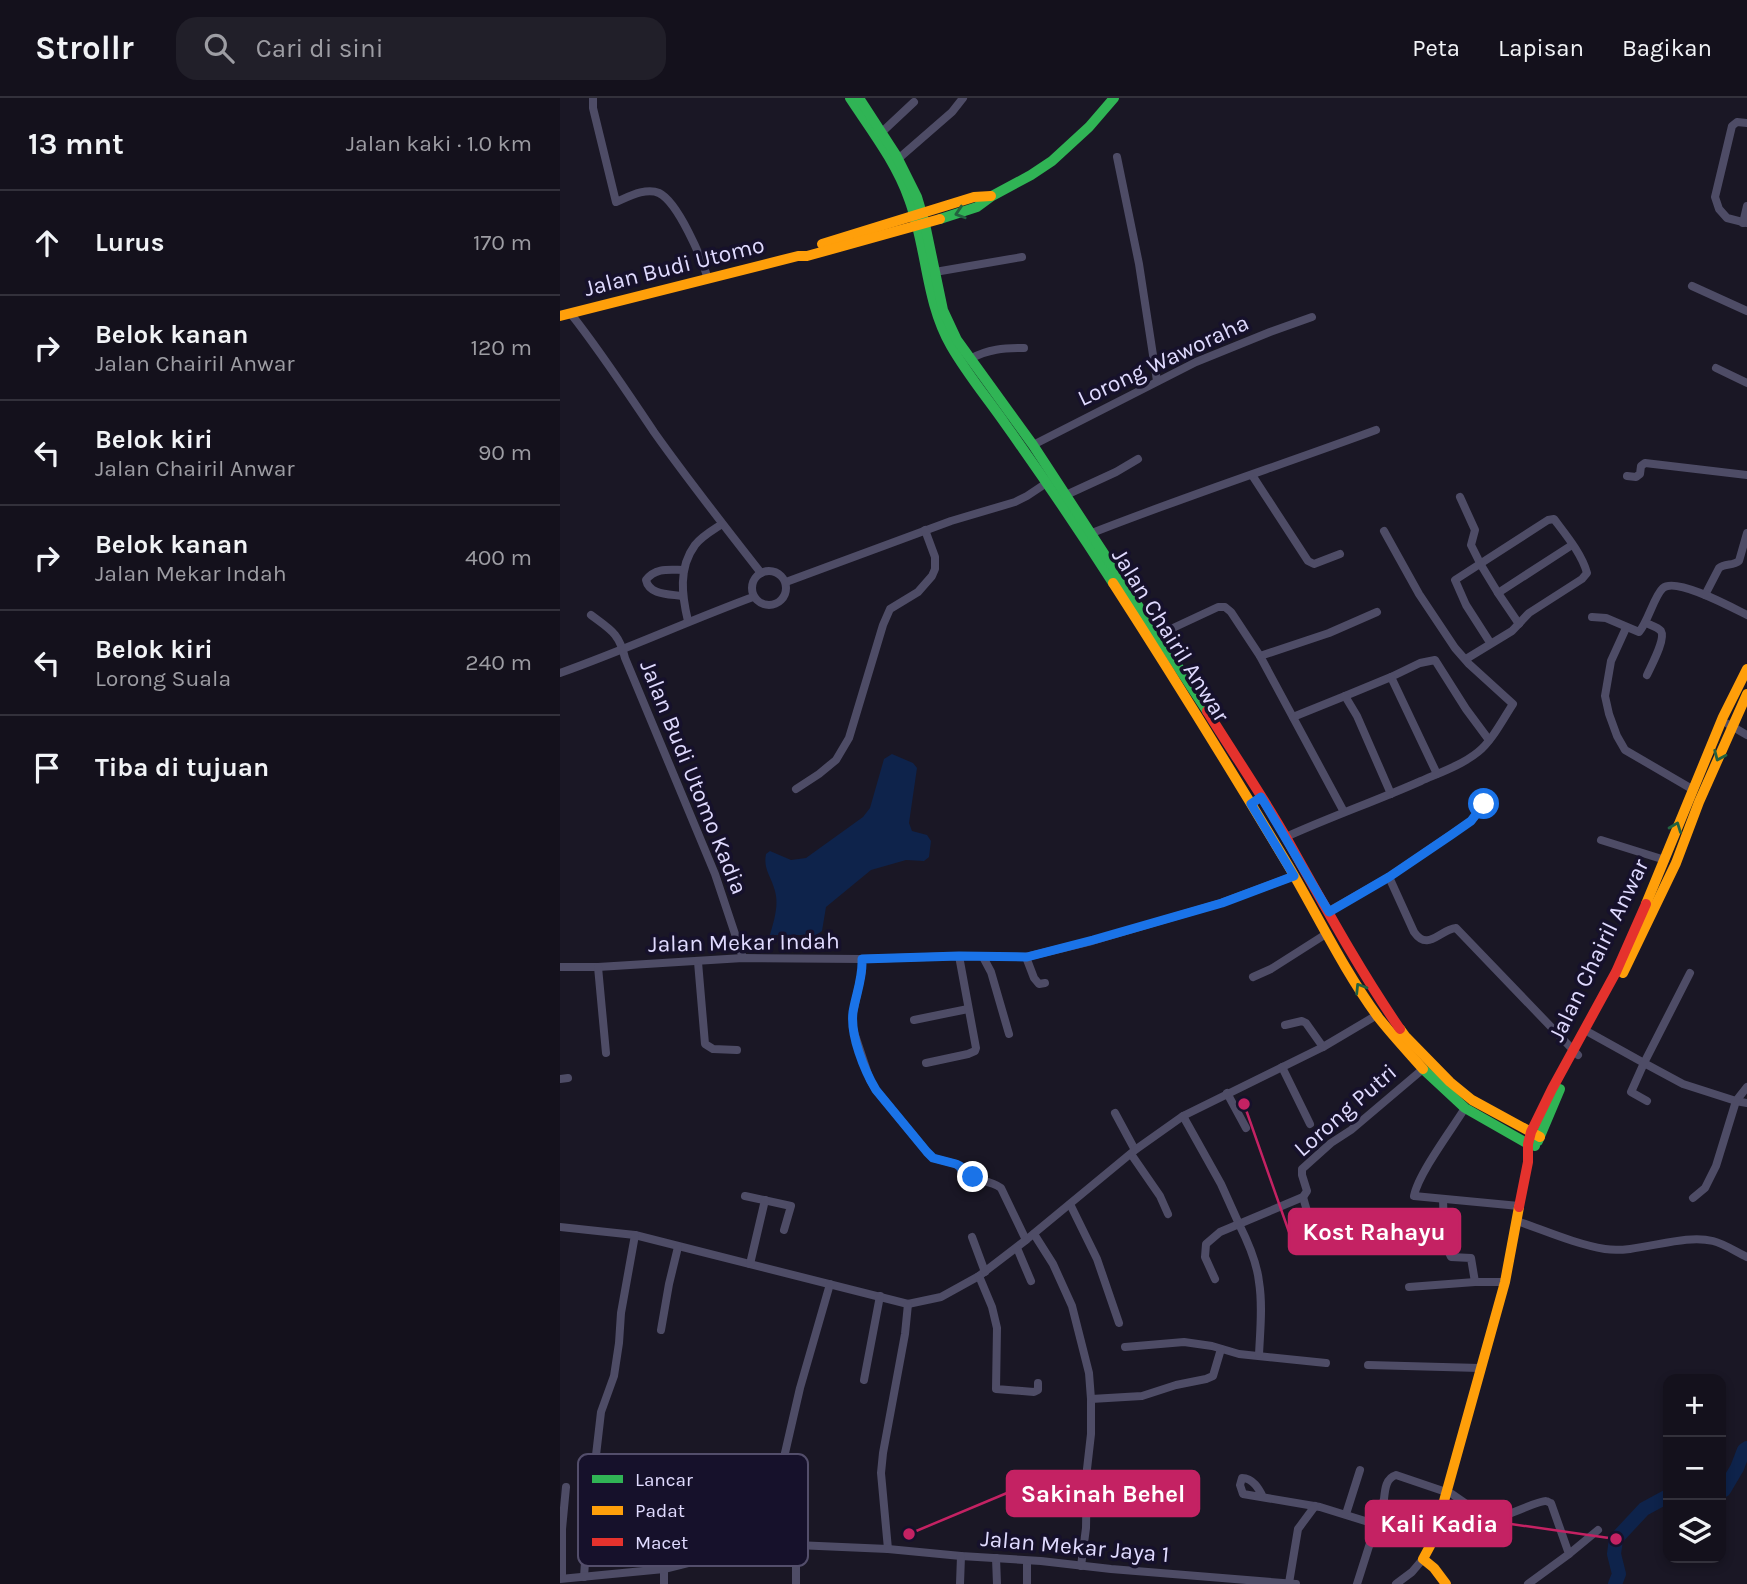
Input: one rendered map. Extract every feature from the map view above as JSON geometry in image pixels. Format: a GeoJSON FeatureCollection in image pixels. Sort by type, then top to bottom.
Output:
{"type":"FeatureCollection","features":[{"type":"Feature","properties":{"kind":"main road","name":"Jalan Chairil Anwar"},"geometry":{"type":"LineString","coordinates":[[850,98],[888,157],[920,220],[929,287],[942,329],[951,346],[1050,480],[1066,495],[1158,635],[1256,801],[1326,934],[1377,1015],[1423,1069],[1465,1108],[1533,1143]]}},
{"type":"Feature","properties":{"kind":"main road","name":"Jalan Chairil Anwar"},"geometry":{"type":"LineString","coordinates":[[859,98],[882,132],[913,189],[946,318],[957,340],[1033,445],[1070,516],[1256,801],[1286,837],[1383,1004],[1405,1036],[1450,1082],[1533,1143]]}},
{"type":"Feature","properties":{"kind":"main road","name":"Jalan Budi Utomo"},"geometry":{"type":"LineString","coordinates":[[566,315],[798,256],[814,247],[920,220],[974,197],[992,196],[1052,161],[1089,127],[1114,98]]}},
{"type":"Feature","properties":{"kind":"main road","name":"Jalan Chairil Anwar"},"geometry":{"type":"LineString","coordinates":[[1533,1143],[1552,1089],[1590,1032],[1620,979],[1676,863],[1747,669]]}},
{"type":"Feature","properties":{"kind":"main road","name":"Jalan Chairil Anwar"},"geometry":{"type":"LineString","coordinates":[[1576,1053],[1616,972],[1665,860],[1692,789],[1727,723],[1747,694]]}},
{"type":"Feature","properties":{"kind":"main road"},"geometry":{"type":"LineString","coordinates":[[1446,1584],[1423,1559],[1430,1546],[1446,1493],[1505,1282],[1533,1143]]}},
{"type":"Feature","properties":{"kind":"street"},"geometry":{"type":"LineString","coordinates":[[593,98],[593,108],[616,202],[651,191],[668,200],[694,243],[708,279]]}},
{"type":"Feature","properties":{"kind":"street"},"geometry":{"type":"LineString","coordinates":[[898,159],[963,98]]}},
{"type":"Feature","properties":{"kind":"street"},"geometry":{"type":"LineString","coordinates":[[882,132],[914,103]]}},
{"type":"Feature","properties":{"kind":"street"},"geometry":{"type":"LineString","coordinates":[[1747,123],[1737,122],[1732,126],[1715,197],[1723,215],[1733,221],[1745,223],[1747,206]]}},
{"type":"Feature","properties":{"kind":"street"},"geometry":{"type":"LineString","coordinates":[[1117,157],[1139,264],[1157,381]]}},
{"type":"Feature","properties":{"kind":"street"},"geometry":{"type":"LineString","coordinates":[[935,272],[1022,257]]}},
{"type":"Feature","properties":{"kind":"street"},"geometry":{"type":"LineString","coordinates":[[1692,286],[1747,311]]}},
{"type":"Feature","properties":{"kind":"street"},"geometry":{"type":"LineString","coordinates":[[566,315],[600,351],[655,433],[761,573]]}},
{"type":"Feature","properties":{"kind":"street","name":"Lorong Waworaha"},"geometry":{"type":"LineString","coordinates":[[1033,445],[1226,349],[1312,317]]}},
{"type":"Feature","properties":{"kind":"street"},"geometry":{"type":"LineString","coordinates":[[970,359],[996,348],[1024,348]]}},
{"type":"Feature","properties":{"kind":"street"},"geometry":{"type":"LineString","coordinates":[[1716,368],[1747,383]]}},
{"type":"Feature","properties":{"kind":"street"},"geometry":{"type":"LineString","coordinates":[[1092,533],[1376,430]]}},
{"type":"Feature","properties":{"kind":"street"},"geometry":{"type":"LineString","coordinates":[[1066,495],[1099,481],[1138,459]]}},
{"type":"Feature","properties":{"kind":"street"},"geometry":{"type":"LineString","coordinates":[[1627,476],[1636,477],[1645,463],[1747,475]]}},
{"type":"Feature","properties":{"kind":"street"},"geometry":{"type":"LineString","coordinates":[[1252,475],[1308,561],[1314,564],[1340,554]]}},
{"type":"Feature","properties":{"kind":"street"},"geometry":{"type":"LineString","coordinates":[[786,582],[925,530],[1015,502],[1050,480]]}},
{"type":"Feature","properties":{"kind":"street"},"geometry":{"type":"LineString","coordinates":[[1460,497],[1475,530],[1471,545],[1518,624]]}},
{"type":"Feature","properties":{"kind":"street"},"geometry":{"type":"LineString","coordinates":[[1466,659],[1512,631],[1529,613],[1582,579],[1587,573],[1555,520],[1550,519],[1456,579],[1454,583],[1490,644]]}},
{"type":"Feature","properties":{"kind":"street"},"geometry":{"type":"LineString","coordinates":[[688,621],[682,596],[687,560],[695,545],[722,524]]}},
{"type":"Feature","properties":{"kind":"street"},"geometry":{"type":"LineString","coordinates":[[796,789],[836,760],[842,751],[853,729],[887,613],[918,592],[932,576],[935,557],[925,530]]}},
{"type":"Feature","properties":{"kind":"street"},"geometry":{"type":"LineString","coordinates":[[1286,837],[1437,774],[1474,755],[1489,740],[1513,704],[1455,648],[1419,594],[1384,531]]}},
{"type":"Feature","properties":{"kind":"street"},"geometry":{"type":"LineString","coordinates":[[1704,595],[1719,568],[1739,561],[1747,533]]}},
{"type":"Feature","properties":{"kind":"street"},"geometry":{"type":"LineString","coordinates":[[1498,593],[1572,545]]}},
{"type":"Feature","properties":{"kind":"street"},"geometry":{"type":"LineString","coordinates":[[682,596],[650,589],[646,580],[654,572],[663,569],[684,570]]}},
{"type":"Feature","properties":{"kind":"street"},"geometry":{"type":"LineString","coordinates":[[761,573],[778,573],[786,582],[785,595],[776,605],[767,606],[753,597],[752,583],[761,573]]}},
{"type":"Feature","properties":{"kind":"street"},"geometry":{"type":"LineString","coordinates":[[1592,617],[1605,618],[1639,632],[1660,592],[1666,587],[1678,586],[1747,615]]}},
{"type":"Feature","properties":{"kind":"street"},"geometry":{"type":"LineString","coordinates":[[560,673],[753,597]]}},
{"type":"Feature","properties":{"kind":"street"},"geometry":{"type":"LineString","coordinates":[[1158,635],[1218,607],[1224,607],[1231,612],[1260,656],[1344,812]]}},
{"type":"Feature","properties":{"kind":"street"},"geometry":{"type":"LineString","coordinates":[[1260,656],[1329,633],[1377,612]]}},
{"type":"Feature","properties":{"kind":"street","name":"Jalan Budi Utomo Kadia"},"geometry":{"type":"LineString","coordinates":[[591,615],[621,641],[625,658],[715,874],[743,958]]}},
{"type":"Feature","properties":{"kind":"street"},"geometry":{"type":"LineString","coordinates":[[1646,622],[1660,630],[1662,636],[1647,675]]}},
{"type":"Feature","properties":{"kind":"street"},"geometry":{"type":"LineString","coordinates":[[1626,628],[1611,661],[1605,696],[1617,736],[1625,750],[1692,789]]}},
{"type":"Feature","properties":{"kind":"street"},"geometry":{"type":"LineString","coordinates":[[1293,717],[1420,663],[1435,660],[1489,740]]}},
{"type":"Feature","properties":{"kind":"street"},"geometry":{"type":"LineString","coordinates":[[1391,677],[1437,774]]}},
{"type":"Feature","properties":{"kind":"street"},"geometry":{"type":"LineString","coordinates":[[1345,696],[1357,716],[1391,794]]}},
{"type":"Feature","properties":{"kind":"street"},"geometry":{"type":"LineString","coordinates":[[1727,723],[1747,735]]}},
{"type":"Feature","properties":{"kind":"street"},"geometry":{"type":"LineString","coordinates":[[1329,912],[1389,877],[1471,821],[1485,800]]}},
{"type":"Feature","properties":{"kind":"street"},"geometry":{"type":"LineString","coordinates":[[1601,840],[1665,860]]}},
{"type":"Feature","properties":{"kind":"street","name":"Jalan Mekar Indah"},"geometry":{"type":"LineString","coordinates":[[560,967],[743,958],[1027,957],[1222,903],[1294,876]]}},
{"type":"Feature","properties":{"kind":"street"},"geometry":{"type":"LineString","coordinates":[[1389,877],[1414,932],[1420,939],[1428,940],[1456,928],[1576,1053]]}},
{"type":"Feature","properties":{"kind":"street"},"geometry":{"type":"LineString","coordinates":[[1253,977],[1280,964],[1326,934]]}},
{"type":"Feature","properties":{"kind":"street"},"geometry":{"type":"LineString","coordinates":[[926,1062],[975,1051],[959,956]]}},
{"type":"Feature","properties":{"kind":"street"},"geometry":{"type":"LineString","coordinates":[[983,957],[991,972],[1009,1034]]}},
{"type":"Feature","properties":{"kind":"street"},"geometry":{"type":"LineString","coordinates":[[1027,957],[1035,981],[1045,984]]}},
{"type":"Feature","properties":{"kind":"street"},"geometry":{"type":"LineString","coordinates":[[862,959],[863,971],[853,1013],[853,1029],[870,1080],[933,1158],[956,1164],[967,1176],[996,1184],[1001,1188],[1026,1240]]}},
{"type":"Feature","properties":{"kind":"street"},"geometry":{"type":"LineString","coordinates":[[698,962],[705,1045],[713,1049],[737,1050]]}},
{"type":"Feature","properties":{"kind":"street"},"geometry":{"type":"LineString","coordinates":[[598,967],[606,1053]]}},
{"type":"Feature","properties":{"kind":"street"},"geometry":{"type":"LineString","coordinates":[[1647,1101],[1631,1092],[1690,973]]}},
{"type":"Feature","properties":{"kind":"street"},"geometry":{"type":"LineString","coordinates":[[915,1020],[968,1009]]}},
{"type":"Feature","properties":{"kind":"street"},"geometry":{"type":"LineString","coordinates":[[560,1227],[635,1236],[908,1304],[941,1297],[982,1274],[1017,1248],[1133,1152],[1183,1116],[1323,1047],[1377,1015]]}},
{"type":"Feature","properties":{"kind":"street"},"geometry":{"type":"LineString","coordinates":[[1285,1025],[1302,1021],[1306,1023],[1323,1047]]}},
{"type":"Feature","properties":{"kind":"street"},"geometry":{"type":"LineString","coordinates":[[1590,1032],[1684,1084],[1747,1103]]}},
{"type":"Feature","properties":{"kind":"street"},"geometry":{"type":"LineString","coordinates":[[1282,1067],[1310,1124]]}},
{"type":"Feature","properties":{"kind":"street","name":"Lorong Putri"},"geometry":{"type":"LineString","coordinates":[[1303,1197],[1307,1191],[1302,1169],[1423,1069]]}},
{"type":"Feature","properties":{"kind":"street"},"geometry":{"type":"LineString","coordinates":[[1693,1198],[1705,1188],[1716,1166],[1736,1101],[1747,1087]]}},
{"type":"Feature","properties":{"kind":"street"},"geometry":{"type":"LineString","coordinates":[[1227,1093],[1246,1128]]}},
{"type":"Feature","properties":{"kind":"street"},"geometry":{"type":"LineString","coordinates":[[1465,1108],[1424,1172],[1413,1195],[1519,1206]]}},
{"type":"Feature","properties":{"kind":"street"},"geometry":{"type":"LineString","coordinates":[[1115,1113],[1133,1152],[1168,1214]]}},
{"type":"Feature","properties":{"kind":"street"},"geometry":{"type":"LineString","coordinates":[[1183,1116],[1221,1184],[1249,1244],[1259,1279],[1259,1355]]}},
{"type":"Feature","properties":{"kind":"street"},"geometry":{"type":"LineString","coordinates":[[745,1196],[791,1206],[784,1230]]}},
{"type":"Feature","properties":{"kind":"street"},"geometry":{"type":"LineString","coordinates":[[1215,1279],[1205,1257],[1206,1244],[1220,1232],[1303,1197],[1317,1246]]}},
{"type":"Feature","properties":{"kind":"street"},"geometry":{"type":"LineString","coordinates":[[750,1264],[765,1200]]}},
{"type":"Feature","properties":{"kind":"street"},"geometry":{"type":"LineString","coordinates":[[1443,1200],[1444,1232],[1449,1254],[1452,1258],[1471,1258],[1475,1282]]}},
{"type":"Feature","properties":{"kind":"street"},"geometry":{"type":"LineString","coordinates":[[1070,1204],[1097,1259],[1119,1323]]}},
{"type":"Feature","properties":{"kind":"street"},"geometry":{"type":"LineString","coordinates":[[1517,1221],[1605,1249],[1701,1239],[1715,1241],[1747,1257]]}},
{"type":"Feature","properties":{"kind":"street"},"geometry":{"type":"LineString","coordinates":[[1034,1234],[1053,1264],[1072,1306],[1089,1373],[1091,1434],[1087,1469],[1086,1528],[1081,1566]]}},
{"type":"Feature","properties":{"kind":"street"},"geometry":{"type":"LineString","coordinates":[[596,1454],[601,1412],[615,1366],[621,1312],[635,1236]]}},
{"type":"Feature","properties":{"kind":"street"},"geometry":{"type":"LineString","coordinates":[[972,1237],[998,1328],[996,1390],[1034,1392],[1038,1390],[1038,1384]]}},
{"type":"Feature","properties":{"kind":"street"},"geometry":{"type":"LineString","coordinates":[[661,1329],[678,1247]]}},
{"type":"Feature","properties":{"kind":"street"},"geometry":{"type":"LineString","coordinates":[[1017,1248],[1031,1281]]}},
{"type":"Feature","properties":{"kind":"street"},"geometry":{"type":"LineString","coordinates":[[1409,1287],[1505,1282]]}},
{"type":"Feature","properties":{"kind":"street"},"geometry":{"type":"LineString","coordinates":[[785,1454],[800,1388],[830,1284]]}},
{"type":"Feature","properties":{"kind":"street"},"geometry":{"type":"LineString","coordinates":[[864,1380],[880,1296]]}},
{"type":"Feature","properties":{"kind":"street"},"geometry":{"type":"LineString","coordinates":[[888,1549],[881,1473],[908,1304]]}},
{"type":"Feature","properties":{"kind":"street"},"geometry":{"type":"LineString","coordinates":[[1125,1347],[1184,1342],[1239,1354],[1326,1363]]}},
{"type":"Feature","properties":{"kind":"street"},"geometry":{"type":"LineString","coordinates":[[1091,1399],[1142,1396],[1206,1379],[1213,1376],[1221,1349]]}},
{"type":"Feature","properties":{"kind":"street"},"geometry":{"type":"LineString","coordinates":[[1368,1365],[1480,1368]]}},
{"type":"Feature","properties":{"kind":"street"},"geometry":{"type":"LineString","coordinates":[[1346,1514],[1360,1470]]}},
{"type":"Feature","properties":{"kind":"street"},"geometry":{"type":"LineString","coordinates":[[1357,1584],[1386,1486],[1390,1477],[1396,1475],[1452,1494],[1491,1521],[1540,1501],[1551,1503],[1569,1554]]}},
{"type":"Feature","properties":{"kind":"street"},"geometry":{"type":"LineString","coordinates":[[561,1578],[565,1487]]}},
{"type":"Feature","properties":{"kind":"street"},"geometry":{"type":"LineString","coordinates":[[1263,1497],[1315,1506],[1375,1524]]}},
{"type":"Feature","properties":{"kind":"street"},"geometry":{"type":"LineString","coordinates":[[1289,1583],[1298,1529],[1315,1506]]}},
{"type":"Feature","properties":{"kind":"street"},"geometry":{"type":"LineString","coordinates":[[1528,1584],[1598,1530]]}},
{"type":"Feature","properties":{"kind":"street","name":"Jalan Mekar Jaya 1"},"geometry":{"type":"LineString","coordinates":[[808,1546],[888,1549],[1204,1580],[1296,1584]]}},
{"type":"Feature","properties":{"kind":"street"},"geometry":{"type":"LineString","coordinates":[[960,1584],[961,1556]]}},
{"type":"Feature","properties":{"kind":"street"},"geometry":{"type":"LineString","coordinates":[[996,1558],[996,1584]]}},
{"type":"Feature","properties":{"kind":"street"},"geometry":{"type":"LineString","coordinates":[[1396,1584],[1423,1559]]}},
{"type":"Feature","properties":{"kind":"street"},"geometry":{"type":"LineString","coordinates":[[1027,1561],[1027,1584]]}},
{"type":"Feature","properties":{"kind":"street"},"geometry":{"type":"LineString","coordinates":[[584,1577],[585,1566]]}},
{"type":"Feature","properties":{"kind":"street","name":"Jalan Mekar Jaya 1"},"geometry":{"type":"LineString","coordinates":[[561,1578],[615,1579],[675,1566]]}},
{"type":"Feature","properties":{"kind":"street"},"geometry":{"type":"LineString","coordinates":[[794,1566],[796,1584]]}},
{"type":"Feature","properties":{"kind":"street"},"geometry":{"type":"LineString","coordinates":[[664,1569],[664,1584]]}},
{"type":"Feature","properties":{"kind":"water"},"geometry":{"type":"Polygon","coordinates":[[[892,754],[913,763],[917,768],[909,823],[912,831],[927,835],[931,841],[929,857],[924,861],[906,860],[871,870],[826,907],[822,931],[816,935],[770,935],[776,902],[775,891],[766,868],[766,854],[770,851],[791,860],[806,858],[863,817],[870,808],[884,759],[892,754]]]}},
{"type":"Feature","properties":{"kind":"waterway"},"geometry":{"type":"LineString","coordinates":[[1726,1487],[1747,1448]]}},
{"type":"Feature","properties":{"kind":"waterway"},"geometry":{"type":"LineString","coordinates":[[1615,1584],[1619,1574],[1614,1554],[1616,1539],[1644,1509],[1663,1499]]}},
{"type":"Feature","properties":{"kind":"traffic: fast"},"geometry":{"type":"LineString","coordinates":[[850,98],[904,185],[920,236],[936,311],[951,346],[1113,583]]}},
{"type":"Feature","properties":{"kind":"traffic: fast"},"geometry":{"type":"LineString","coordinates":[[859,98],[896,155],[917,197],[943,310],[957,340],[1033,445],[1207,711]]}},
{"type":"Feature","properties":{"kind":"traffic: fast"},"geometry":{"type":"LineString","coordinates":[[940,219],[977,207],[1052,161],[1089,127],[1114,98]]}},
{"type":"Feature","properties":{"kind":"traffic: fast"},"geometry":{"type":"LineString","coordinates":[[1423,1069],[1465,1108],[1535,1146]]}},
{"type":"Feature","properties":{"kind":"traffic: fast"},"geometry":{"type":"LineString","coordinates":[[1538,1141],[1560,1089]]}},
{"type":"Feature","properties":{"kind":"traffic: slow"},"geometry":{"type":"LineString","coordinates":[[822,244],[974,197],[991,196]]}},
{"type":"Feature","properties":{"kind":"traffic: slow"},"geometry":{"type":"LineString","coordinates":[[560,316],[798,256],[807,256],[940,219]]}},
{"type":"Feature","properties":{"kind":"traffic: slow"},"geometry":{"type":"LineString","coordinates":[[1113,583],[1267,829],[1353,980],[1378,1017],[1423,1069]]}},
{"type":"Feature","properties":{"kind":"traffic: slow"},"geometry":{"type":"LineString","coordinates":[[1646,904],[1723,717],[1747,669]]}},
{"type":"Feature","properties":{"kind":"traffic: slow"},"geometry":{"type":"LineString","coordinates":[[1623,973],[1676,863],[1699,802],[1747,694]]}},
{"type":"Feature","properties":{"kind":"traffic: slow"},"geometry":{"type":"LineString","coordinates":[[1400,1029],[1450,1082],[1472,1100],[1540,1137]]}},
{"type":"Feature","properties":{"kind":"traffic: slow"},"geometry":{"type":"LineString","coordinates":[[1446,1584],[1423,1559],[1439,1519],[1505,1282],[1519,1207]]}},
{"type":"Feature","properties":{"kind":"traffic: jam"},"geometry":{"type":"LineString","coordinates":[[1207,711],[1268,806],[1355,959],[1400,1029]]}},
{"type":"Feature","properties":{"kind":"traffic: jam"},"geometry":{"type":"LineString","coordinates":[[1519,1207],[1531,1132],[1616,972],[1646,904]]}},
{"type":"Feature","properties":{"kind":"place","name":"Kost Rahayu"},"geometry":{"type":"Point","coordinates":[1244,1104]}},
{"type":"Feature","properties":{"kind":"place","name":"Sakinah Behel"},"geometry":{"type":"Point","coordinates":[909,1534]}},
{"type":"Feature","properties":{"kind":"place","name":"Kali Kadia"},"geometry":{"type":"Point","coordinates":[1616,1539]}},
{"type":"Feature","properties":{"kind":"route"},"geometry":{"type":"LineString","coordinates":[[973,1177],[964,1174],[956,1164],[933,1158],[870,1080],[853,1029],[853,1013],[863,971],[862,959],[1027,957],[1222,903],[1294,876],[1251,804],[1261,797],[1329,912],[1389,877],[1451,835],[1471,821],[1484,804]]}}]}
